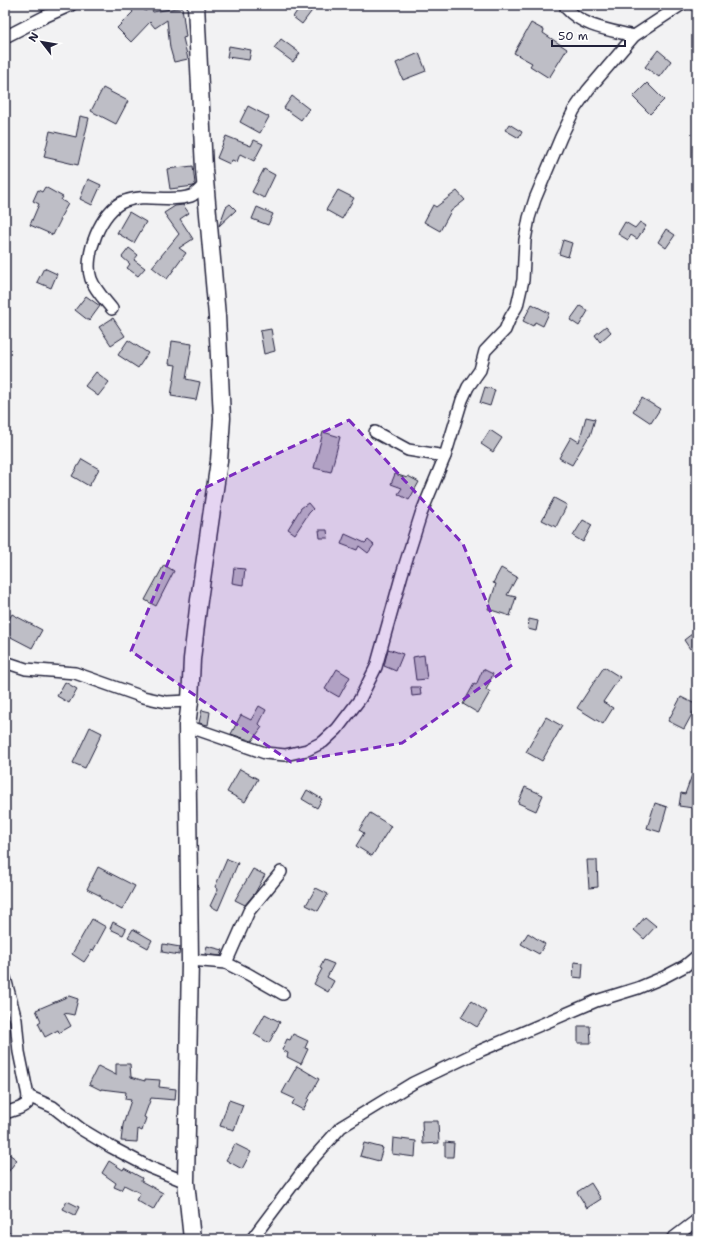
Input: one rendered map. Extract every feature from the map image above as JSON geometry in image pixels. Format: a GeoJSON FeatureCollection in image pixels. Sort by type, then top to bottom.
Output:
{"type":"FeatureCollection","features":[{"type":"Feature","properties":{"kind":"main road"},"geometry":{"type":"LineString","coordinates":[[192,1239],[186,1182],[190,960],[187,726],[192,659],[219,461],[222,418],[217,316],[205,184],[196,5]]}},
{"type":"Feature","properties":{"kind":"street"},"geometry":{"type":"LineString","coordinates":[[5,37],[71,5]]}},
{"type":"Feature","properties":{"kind":"street"},"geometry":{"type":"LineString","coordinates":[[566,5],[566,8],[572,15],[586,23],[634,36]]}},
{"type":"Feature","properties":{"kind":"street"},"geometry":{"type":"LineString","coordinates":[[187,726],[265,753],[285,754],[307,750],[323,742],[337,729],[360,699],[376,667],[402,574],[421,514],[445,456],[462,400],[468,387],[480,370],[485,352],[505,330],[517,306],[523,280],[525,240],[529,218],[535,200],[574,110],[608,65],[634,36],[681,5]]}},
{"type":"Feature","properties":{"kind":"street"},"geometry":{"type":"LineString","coordinates":[[112,310],[92,281],[88,268],[89,255],[95,238],[112,210],[122,201],[136,198],[174,199],[192,195],[205,184]]}},
{"type":"Feature","properties":{"kind":"street"},"geometry":{"type":"LineString","coordinates":[[375,432],[408,450],[445,456]]}},
{"type":"Feature","properties":{"kind":"street"},"geometry":{"type":"LineString","coordinates":[[5,662],[26,669],[75,673],[142,697],[166,702],[190,701]]}},
{"type":"Feature","properties":{"kind":"street"},"geometry":{"type":"LineString","coordinates":[[226,963],[249,910],[281,872]]}},
{"type":"Feature","properties":{"kind":"street"},"geometry":{"type":"LineString","coordinates":[[252,1239],[309,1163],[341,1127],[413,1083],[482,1050],[596,1001],[664,978],[685,966],[697,956]]}},
{"type":"Feature","properties":{"kind":"street"},"geometry":{"type":"LineString","coordinates":[[190,960],[226,963],[283,994]]}},
{"type":"Feature","properties":{"kind":"street"},"geometry":{"type":"LineString","coordinates":[[5,978],[16,1020],[19,1052],[28,1096],[27,1104],[5,1113]]}},
{"type":"Feature","properties":{"kind":"street"},"geometry":{"type":"LineString","coordinates":[[28,1096],[53,1107],[81,1129],[111,1147],[149,1167],[186,1182]]}},
{"type":"Feature","properties":{"kind":"street"},"geometry":{"type":"LineString","coordinates":[[672,1239],[697,1220]]}},
{"type":"Feature","properties":{"kind":"highlighted area"},"geometry":{"type":"Polygon","coordinates":[[[349,420],[463,544],[512,665],[402,743],[291,762],[131,651],[198,491],[349,420]]]}},
{"type":"Feature","properties":{"kind":"building"},"geometry":{"type":"Polygon","coordinates":[[[128,5],[141,5],[145,11],[150,8],[153,12],[182,7],[186,37],[183,38],[188,59],[174,62],[170,48],[167,20],[155,28],[150,22],[131,42],[117,28],[133,12],[128,5]]]}},
{"type":"Feature","properties":{"kind":"building"},"geometry":{"type":"Polygon","coordinates":[[[291,5],[309,5],[314,8],[302,24],[293,17],[297,11],[291,5]]]}},
{"type":"Feature","properties":{"kind":"building"},"geometry":{"type":"Polygon","coordinates":[[[531,23],[544,30],[543,33],[567,49],[549,78],[530,66],[532,63],[514,53],[531,23]]]}},
{"type":"Feature","properties":{"kind":"building"},"geometry":{"type":"Polygon","coordinates":[[[281,39],[300,53],[293,62],[274,48],[281,39]]]}},
{"type":"Feature","properties":{"kind":"building"},"geometry":{"type":"Polygon","coordinates":[[[229,46],[251,50],[249,60],[227,57],[229,46]]]}},
{"type":"Feature","properties":{"kind":"building"},"geometry":{"type":"Polygon","coordinates":[[[658,50],[671,61],[659,77],[645,67],[658,50]]]}},
{"type":"Feature","properties":{"kind":"building"},"geometry":{"type":"Polygon","coordinates":[[[419,53],[426,71],[403,80],[396,63],[419,53]]]}},
{"type":"Feature","properties":{"kind":"building"},"geometry":{"type":"Polygon","coordinates":[[[647,83],[664,100],[650,114],[633,97],[647,83]]]}},
{"type":"Feature","properties":{"kind":"building"},"geometry":{"type":"Polygon","coordinates":[[[103,88],[128,101],[116,124],[91,111],[103,88]]]}},
{"type":"Feature","properties":{"kind":"building"},"geometry":{"type":"Polygon","coordinates":[[[292,96],[309,109],[301,120],[284,108],[292,96]]]}},
{"type":"Feature","properties":{"kind":"building"},"geometry":{"type":"Polygon","coordinates":[[[248,106],[269,117],[260,133],[240,122],[248,106]]]}},
{"type":"Feature","properties":{"kind":"building"},"geometry":{"type":"Polygon","coordinates":[[[80,116],[89,118],[78,165],[44,157],[50,131],[76,137],[80,116]]]}},
{"type":"Feature","properties":{"kind":"building"},"geometry":{"type":"Polygon","coordinates":[[[509,124],[522,132],[519,138],[505,130],[509,124]]]}},
{"type":"Feature","properties":{"kind":"building"},"geometry":{"type":"Polygon","coordinates":[[[226,136],[251,146],[254,140],[263,144],[254,161],[240,154],[237,162],[232,160],[230,164],[217,158],[226,136]]]}},
{"type":"Feature","properties":{"kind":"building"},"geometry":{"type":"Polygon","coordinates":[[[193,166],[194,186],[170,189],[167,169],[193,166]]]}},
{"type":"Feature","properties":{"kind":"building"},"geometry":{"type":"Polygon","coordinates":[[[264,169],[275,175],[264,198],[252,192],[264,169]]]}},
{"type":"Feature","properties":{"kind":"building"},"geometry":{"type":"Polygon","coordinates":[[[88,179],[101,185],[92,205],[80,199],[88,179]]]}},
{"type":"Feature","properties":{"kind":"building"},"geometry":{"type":"Polygon","coordinates":[[[45,187],[63,197],[61,200],[68,204],[53,235],[30,225],[39,204],[33,201],[38,190],[42,192],[45,187]]]}},
{"type":"Feature","properties":{"kind":"building"},"geometry":{"type":"Polygon","coordinates":[[[338,190],[354,198],[342,219],[326,210],[338,190]]]}},
{"type":"Feature","properties":{"kind":"building"},"geometry":{"type":"Polygon","coordinates":[[[457,191],[465,200],[451,211],[440,231],[424,222],[433,205],[436,207],[457,191]]]}},
{"type":"Feature","properties":{"kind":"building"},"geometry":{"type":"Polygon","coordinates":[[[230,204],[236,210],[219,226],[226,207],[230,204]]]}},
{"type":"Feature","properties":{"kind":"building"},"geometry":{"type":"Polygon","coordinates":[[[183,205],[189,213],[180,219],[193,239],[179,248],[186,253],[167,279],[152,267],[179,234],[164,213],[175,206],[183,205]]]}},
{"type":"Feature","properties":{"kind":"building"},"geometry":{"type":"Polygon","coordinates":[[[257,207],[273,214],[268,225],[252,219],[257,207]]]}},
{"type":"Feature","properties":{"kind":"building"},"geometry":{"type":"Polygon","coordinates":[[[129,212],[146,222],[134,243],[117,233],[129,212]]]}},
{"type":"Feature","properties":{"kind":"building"},"geometry":{"type":"Polygon","coordinates":[[[625,222],[635,228],[640,222],[646,226],[637,239],[631,235],[628,240],[618,234],[625,222]]]}},
{"type":"Feature","properties":{"kind":"building"},"geometry":{"type":"Polygon","coordinates":[[[666,229],[675,235],[666,248],[658,242],[666,229]]]}},
{"type":"Feature","properties":{"kind":"building"},"geometry":{"type":"Polygon","coordinates":[[[563,240],[572,243],[568,257],[559,254],[563,240]]]}},
{"type":"Feature","properties":{"kind":"building"},"geometry":{"type":"Polygon","coordinates":[[[129,248],[138,255],[134,260],[145,268],[138,276],[127,268],[130,264],[122,257],[129,248]]]}},
{"type":"Feature","properties":{"kind":"building"},"geometry":{"type":"Polygon","coordinates":[[[44,268],[57,274],[51,288],[37,282],[44,268]]]}},
{"type":"Feature","properties":{"kind":"building"},"geometry":{"type":"Polygon","coordinates":[[[86,296],[100,306],[89,321],[75,310],[86,296]]]}},
{"type":"Feature","properties":{"kind":"building"},"geometry":{"type":"Polygon","coordinates":[[[532,304],[549,313],[543,326],[535,322],[533,326],[523,321],[532,304]]]}},
{"type":"Feature","properties":{"kind":"building"},"geometry":{"type":"Polygon","coordinates":[[[580,306],[588,311],[579,326],[570,320],[580,306]]]}},
{"type":"Feature","properties":{"kind":"building"},"geometry":{"type":"Polygon","coordinates":[[[113,318],[125,336],[111,345],[99,327],[113,318]]]}},
{"type":"Feature","properties":{"kind":"building"},"geometry":{"type":"Polygon","coordinates":[[[606,326],[611,332],[600,342],[595,335],[606,326]]]}},
{"type":"Feature","properties":{"kind":"building"},"geometry":{"type":"Polygon","coordinates":[[[271,329],[275,351],[264,354],[260,331],[271,329]]]}},
{"type":"Feature","properties":{"kind":"building"},"geometry":{"type":"Polygon","coordinates":[[[128,340],[148,353],[138,368],[118,355],[128,340]]]}},
{"type":"Feature","properties":{"kind":"building"},"geometry":{"type":"Polygon","coordinates":[[[172,341],[192,344],[186,379],[200,382],[196,400],[171,396],[176,365],[169,364],[172,341]]]}},
{"type":"Feature","properties":{"kind":"building"},"geometry":{"type":"Polygon","coordinates":[[[96,372],[109,382],[98,396],[85,386],[96,372]]]}},
{"type":"Feature","properties":{"kind":"building"},"geometry":{"type":"Polygon","coordinates":[[[485,387],[495,390],[490,406],[480,403],[485,387]]]}},
{"type":"Feature","properties":{"kind":"building"},"geometry":{"type":"Polygon","coordinates":[[[642,398],[660,409],[651,423],[633,411],[642,398]]]}},
{"type":"Feature","properties":{"kind":"building"},"geometry":{"type":"Polygon","coordinates":[[[586,417],[595,419],[590,436],[572,465],[559,458],[571,437],[579,442],[586,417]]]}},
{"type":"Feature","properties":{"kind":"building"},"geometry":{"type":"Polygon","coordinates":[[[490,430],[502,438],[493,452],[481,444],[490,430]]]}},
{"type":"Feature","properties":{"kind":"building"},"geometry":{"type":"Polygon","coordinates":[[[323,432],[340,437],[331,472],[314,468],[323,432]]]}},
{"type":"Feature","properties":{"kind":"building"},"geometry":{"type":"Polygon","coordinates":[[[82,459],[99,469],[89,486],[72,476],[82,459]]]}},
{"type":"Feature","properties":{"kind":"building"},"geometry":{"type":"Polygon","coordinates":[[[395,474],[407,478],[408,476],[419,482],[409,500],[398,494],[402,488],[391,484],[395,474]]]}},
{"type":"Feature","properties":{"kind":"building"},"geometry":{"type":"Polygon","coordinates":[[[554,498],[567,505],[556,527],[542,520],[554,498]]]}},
{"type":"Feature","properties":{"kind":"building"},"geometry":{"type":"Polygon","coordinates":[[[308,503],[313,509],[295,534],[288,529],[301,508],[308,503]]]}},
{"type":"Feature","properties":{"kind":"building"},"geometry":{"type":"Polygon","coordinates":[[[583,520],[592,525],[583,542],[573,536],[583,520]]]}},
{"type":"Feature","properties":{"kind":"building"},"geometry":{"type":"Polygon","coordinates":[[[319,530],[327,530],[328,538],[320,538],[319,530]]]}},
{"type":"Feature","properties":{"kind":"building"},"geometry":{"type":"Polygon","coordinates":[[[345,534],[365,543],[368,540],[374,545],[368,553],[359,546],[357,550],[341,544],[345,534]]]}},
{"type":"Feature","properties":{"kind":"building"},"geometry":{"type":"Polygon","coordinates":[[[164,565],[174,571],[156,606],[145,600],[164,565]]]}},
{"type":"Feature","properties":{"kind":"building"},"geometry":{"type":"Polygon","coordinates":[[[234,568],[245,569],[243,585],[232,583],[234,568]]]}},
{"type":"Feature","properties":{"kind":"building"},"geometry":{"type":"Polygon","coordinates":[[[501,568],[517,577],[507,595],[516,597],[510,616],[488,609],[496,584],[493,583],[501,568]]]}},
{"type":"Feature","properties":{"kind":"building"},"geometry":{"type":"Polygon","coordinates":[[[12,614],[42,630],[32,648],[5,634],[5,626],[12,614]]]}},
{"type":"Feature","properties":{"kind":"building"},"geometry":{"type":"Polygon","coordinates":[[[529,619],[538,621],[536,631],[528,629],[529,619]]]}},
{"type":"Feature","properties":{"kind":"building"},"geometry":{"type":"Polygon","coordinates":[[[697,630],[697,644],[690,649],[684,640],[697,630]]]}},
{"type":"Feature","properties":{"kind":"building"},"geometry":{"type":"Polygon","coordinates":[[[388,649],[403,654],[396,671],[384,666],[388,649]]]}},
{"type":"Feature","properties":{"kind":"building"},"geometry":{"type":"Polygon","coordinates":[[[424,655],[427,679],[416,680],[413,657],[424,655]]]}},
{"type":"Feature","properties":{"kind":"building"},"geometry":{"type":"Polygon","coordinates":[[[604,667],[620,677],[603,702],[613,708],[603,724],[577,708],[604,667]]]}},
{"type":"Feature","properties":{"kind":"building"},"geometry":{"type":"Polygon","coordinates":[[[337,669],[350,677],[339,697],[325,689],[337,669]]]}},
{"type":"Feature","properties":{"kind":"building"},"geometry":{"type":"Polygon","coordinates":[[[483,669],[493,674],[486,690],[490,692],[478,713],[463,704],[474,684],[476,685],[483,669]]]}},
{"type":"Feature","properties":{"kind":"building"},"geometry":{"type":"Polygon","coordinates":[[[65,682],[77,689],[69,703],[57,696],[65,682]]]}},
{"type":"Feature","properties":{"kind":"building"},"geometry":{"type":"Polygon","coordinates":[[[411,687],[420,687],[421,695],[412,696],[411,687]]]}},
{"type":"Feature","properties":{"kind":"building"},"geometry":{"type":"Polygon","coordinates":[[[681,697],[697,705],[684,729],[668,721],[681,697]]]}},
{"type":"Feature","properties":{"kind":"building"},"geometry":{"type":"Polygon","coordinates":[[[259,706],[266,710],[259,724],[262,727],[252,741],[231,734],[241,715],[251,720],[259,706]]]}},
{"type":"Feature","properties":{"kind":"building"},"geometry":{"type":"Polygon","coordinates":[[[202,710],[210,712],[208,725],[199,723],[202,710]]]}},
{"type":"Feature","properties":{"kind":"building"},"geometry":{"type":"Polygon","coordinates":[[[546,717],[562,726],[542,761],[526,752],[546,717]]]}},
{"type":"Feature","properties":{"kind":"building"},"geometry":{"type":"Polygon","coordinates":[[[90,727],[102,733],[85,768],[73,763],[90,727]]]}},
{"type":"Feature","properties":{"kind":"building"},"geometry":{"type":"Polygon","coordinates":[[[696,764],[697,785],[694,793],[693,808],[679,806],[681,793],[685,794],[696,764]]]}},
{"type":"Feature","properties":{"kind":"building"},"geometry":{"type":"Polygon","coordinates":[[[240,769],[258,779],[245,802],[227,792],[240,769]]]}},
{"type":"Feature","properties":{"kind":"building"},"geometry":{"type":"Polygon","coordinates":[[[525,787],[543,795],[536,811],[518,803],[525,787]]]}},
{"type":"Feature","properties":{"kind":"building"},"geometry":{"type":"Polygon","coordinates":[[[307,790],[322,799],[317,808],[302,799],[307,790]]]}},
{"type":"Feature","properties":{"kind":"building"},"geometry":{"type":"Polygon","coordinates":[[[655,803],[667,807],[660,832],[647,828],[655,803]]]}},
{"type":"Feature","properties":{"kind":"building"},"geometry":{"type":"Polygon","coordinates":[[[370,813],[391,826],[372,856],[356,846],[364,833],[359,830],[370,813]]]}},
{"type":"Feature","properties":{"kind":"building"},"geometry":{"type":"Polygon","coordinates":[[[227,859],[238,863],[218,910],[210,906],[218,889],[215,887],[227,859]]]}},
{"type":"Feature","properties":{"kind":"building"},"geometry":{"type":"Polygon","coordinates":[[[587,860],[597,860],[598,887],[589,888],[587,860]]]}},
{"type":"Feature","properties":{"kind":"building"},"geometry":{"type":"Polygon","coordinates":[[[98,867],[135,886],[122,910],[100,898],[101,896],[87,889],[98,867]]]}},
{"type":"Feature","properties":{"kind":"building"},"geometry":{"type":"Polygon","coordinates":[[[253,869],[265,875],[255,893],[245,905],[235,900],[253,869]]]}},
{"type":"Feature","properties":{"kind":"building"},"geometry":{"type":"Polygon","coordinates":[[[316,888],[328,894],[318,911],[306,905],[316,888]]]}},
{"type":"Feature","properties":{"kind":"building"},"geometry":{"type":"Polygon","coordinates":[[[645,917],[656,926],[644,939],[634,930],[645,917]]]}},
{"type":"Feature","properties":{"kind":"building"},"geometry":{"type":"Polygon","coordinates":[[[92,919],[106,927],[93,951],[92,950],[84,962],[72,954],[92,919]]]}},
{"type":"Feature","properties":{"kind":"building"},"geometry":{"type":"Polygon","coordinates":[[[113,922],[126,929],[123,935],[110,929],[113,922]]]}},
{"type":"Feature","properties":{"kind":"building"},"geometry":{"type":"Polygon","coordinates":[[[133,929],[152,940],[148,948],[128,937],[133,929]]]}},
{"type":"Feature","properties":{"kind":"building"},"geometry":{"type":"Polygon","coordinates":[[[528,933],[545,944],[539,954],[521,944],[528,933]]]}},
{"type":"Feature","properties":{"kind":"building"},"geometry":{"type":"Polygon","coordinates":[[[163,944],[180,947],[179,955],[162,952],[163,944]]]}},
{"type":"Feature","properties":{"kind":"building"},"geometry":{"type":"Polygon","coordinates":[[[207,946],[223,950],[221,956],[205,954],[207,946]]]}},
{"type":"Feature","properties":{"kind":"building"},"geometry":{"type":"Polygon","coordinates":[[[324,960],[334,964],[327,977],[334,981],[328,992],[314,984],[322,969],[320,968],[324,960]]]}},
{"type":"Feature","properties":{"kind":"building"},"geometry":{"type":"Polygon","coordinates":[[[574,962],[583,963],[582,978],[573,977],[574,962]]]}},
{"type":"Feature","properties":{"kind":"building"},"geometry":{"type":"Polygon","coordinates":[[[69,996],[78,999],[74,1015],[64,1013],[71,1026],[59,1033],[58,1030],[45,1037],[38,1023],[41,1021],[36,1010],[69,996]]]}},
{"type":"Feature","properties":{"kind":"building"},"geometry":{"type":"Polygon","coordinates":[[[471,1001],[487,1012],[477,1027],[461,1017],[471,1001]]]}},
{"type":"Feature","properties":{"kind":"building"},"geometry":{"type":"Polygon","coordinates":[[[265,1014],[280,1022],[269,1043],[254,1034],[265,1014]]]}},
{"type":"Feature","properties":{"kind":"building"},"geometry":{"type":"Polygon","coordinates":[[[578,1026],[590,1026],[591,1043],[578,1043],[578,1026]]]}},
{"type":"Feature","properties":{"kind":"building"},"geometry":{"type":"Polygon","coordinates":[[[293,1034],[308,1041],[305,1048],[308,1049],[301,1064],[287,1057],[288,1053],[282,1050],[287,1039],[290,1040],[293,1034]]]}},
{"type":"Feature","properties":{"kind":"building"},"geometry":{"type":"Polygon","coordinates":[[[116,1064],[130,1064],[131,1077],[145,1081],[145,1079],[160,1080],[159,1087],[176,1089],[175,1100],[151,1098],[144,1117],[146,1118],[142,1131],[138,1129],[137,1142],[121,1141],[123,1125],[131,1100],[125,1099],[126,1092],[101,1090],[89,1084],[98,1066],[116,1075],[116,1064]]]}},
{"type":"Feature","properties":{"kind":"building"},"geometry":{"type":"Polygon","coordinates":[[[297,1066],[319,1079],[303,1110],[292,1104],[295,1099],[282,1093],[297,1066]]]}},
{"type":"Feature","properties":{"kind":"building"},"geometry":{"type":"Polygon","coordinates":[[[229,1100],[243,1105],[234,1130],[220,1126],[229,1100]]]}},
{"type":"Feature","properties":{"kind":"building"},"geometry":{"type":"Polygon","coordinates":[[[422,1121],[438,1121],[439,1143],[423,1144],[422,1121]]]}},
{"type":"Feature","properties":{"kind":"building"},"geometry":{"type":"Polygon","coordinates":[[[393,1138],[416,1141],[415,1157],[392,1154],[393,1138]]]}},
{"type":"Feature","properties":{"kind":"building"},"geometry":{"type":"Polygon","coordinates":[[[445,1142],[454,1143],[453,1157],[445,1157],[445,1142]]]}},
{"type":"Feature","properties":{"kind":"building"},"geometry":{"type":"Polygon","coordinates":[[[364,1143],[383,1148],[379,1161],[360,1156],[364,1143]]]}},
{"type":"Feature","properties":{"kind":"building"},"geometry":{"type":"Polygon","coordinates":[[[235,1144],[251,1152],[242,1169],[226,1160],[235,1144]]]}},
{"type":"Feature","properties":{"kind":"building"},"geometry":{"type":"Polygon","coordinates":[[[5,1151],[17,1160],[5,1176],[5,1151]]]}},
{"type":"Feature","properties":{"kind":"building"},"geometry":{"type":"Polygon","coordinates":[[[109,1161],[123,1170],[124,1168],[142,1178],[141,1181],[163,1193],[153,1210],[136,1200],[140,1193],[124,1185],[121,1190],[114,1187],[116,1183],[102,1173],[109,1161]]]}},
{"type":"Feature","properties":{"kind":"building"},"geometry":{"type":"Polygon","coordinates":[[[591,1183],[601,1199],[587,1208],[577,1192],[591,1183]]]}},
{"type":"Feature","properties":{"kind":"building"},"geometry":{"type":"Polygon","coordinates":[[[67,1201],[79,1207],[75,1215],[63,1209],[67,1201]]]}}]}
